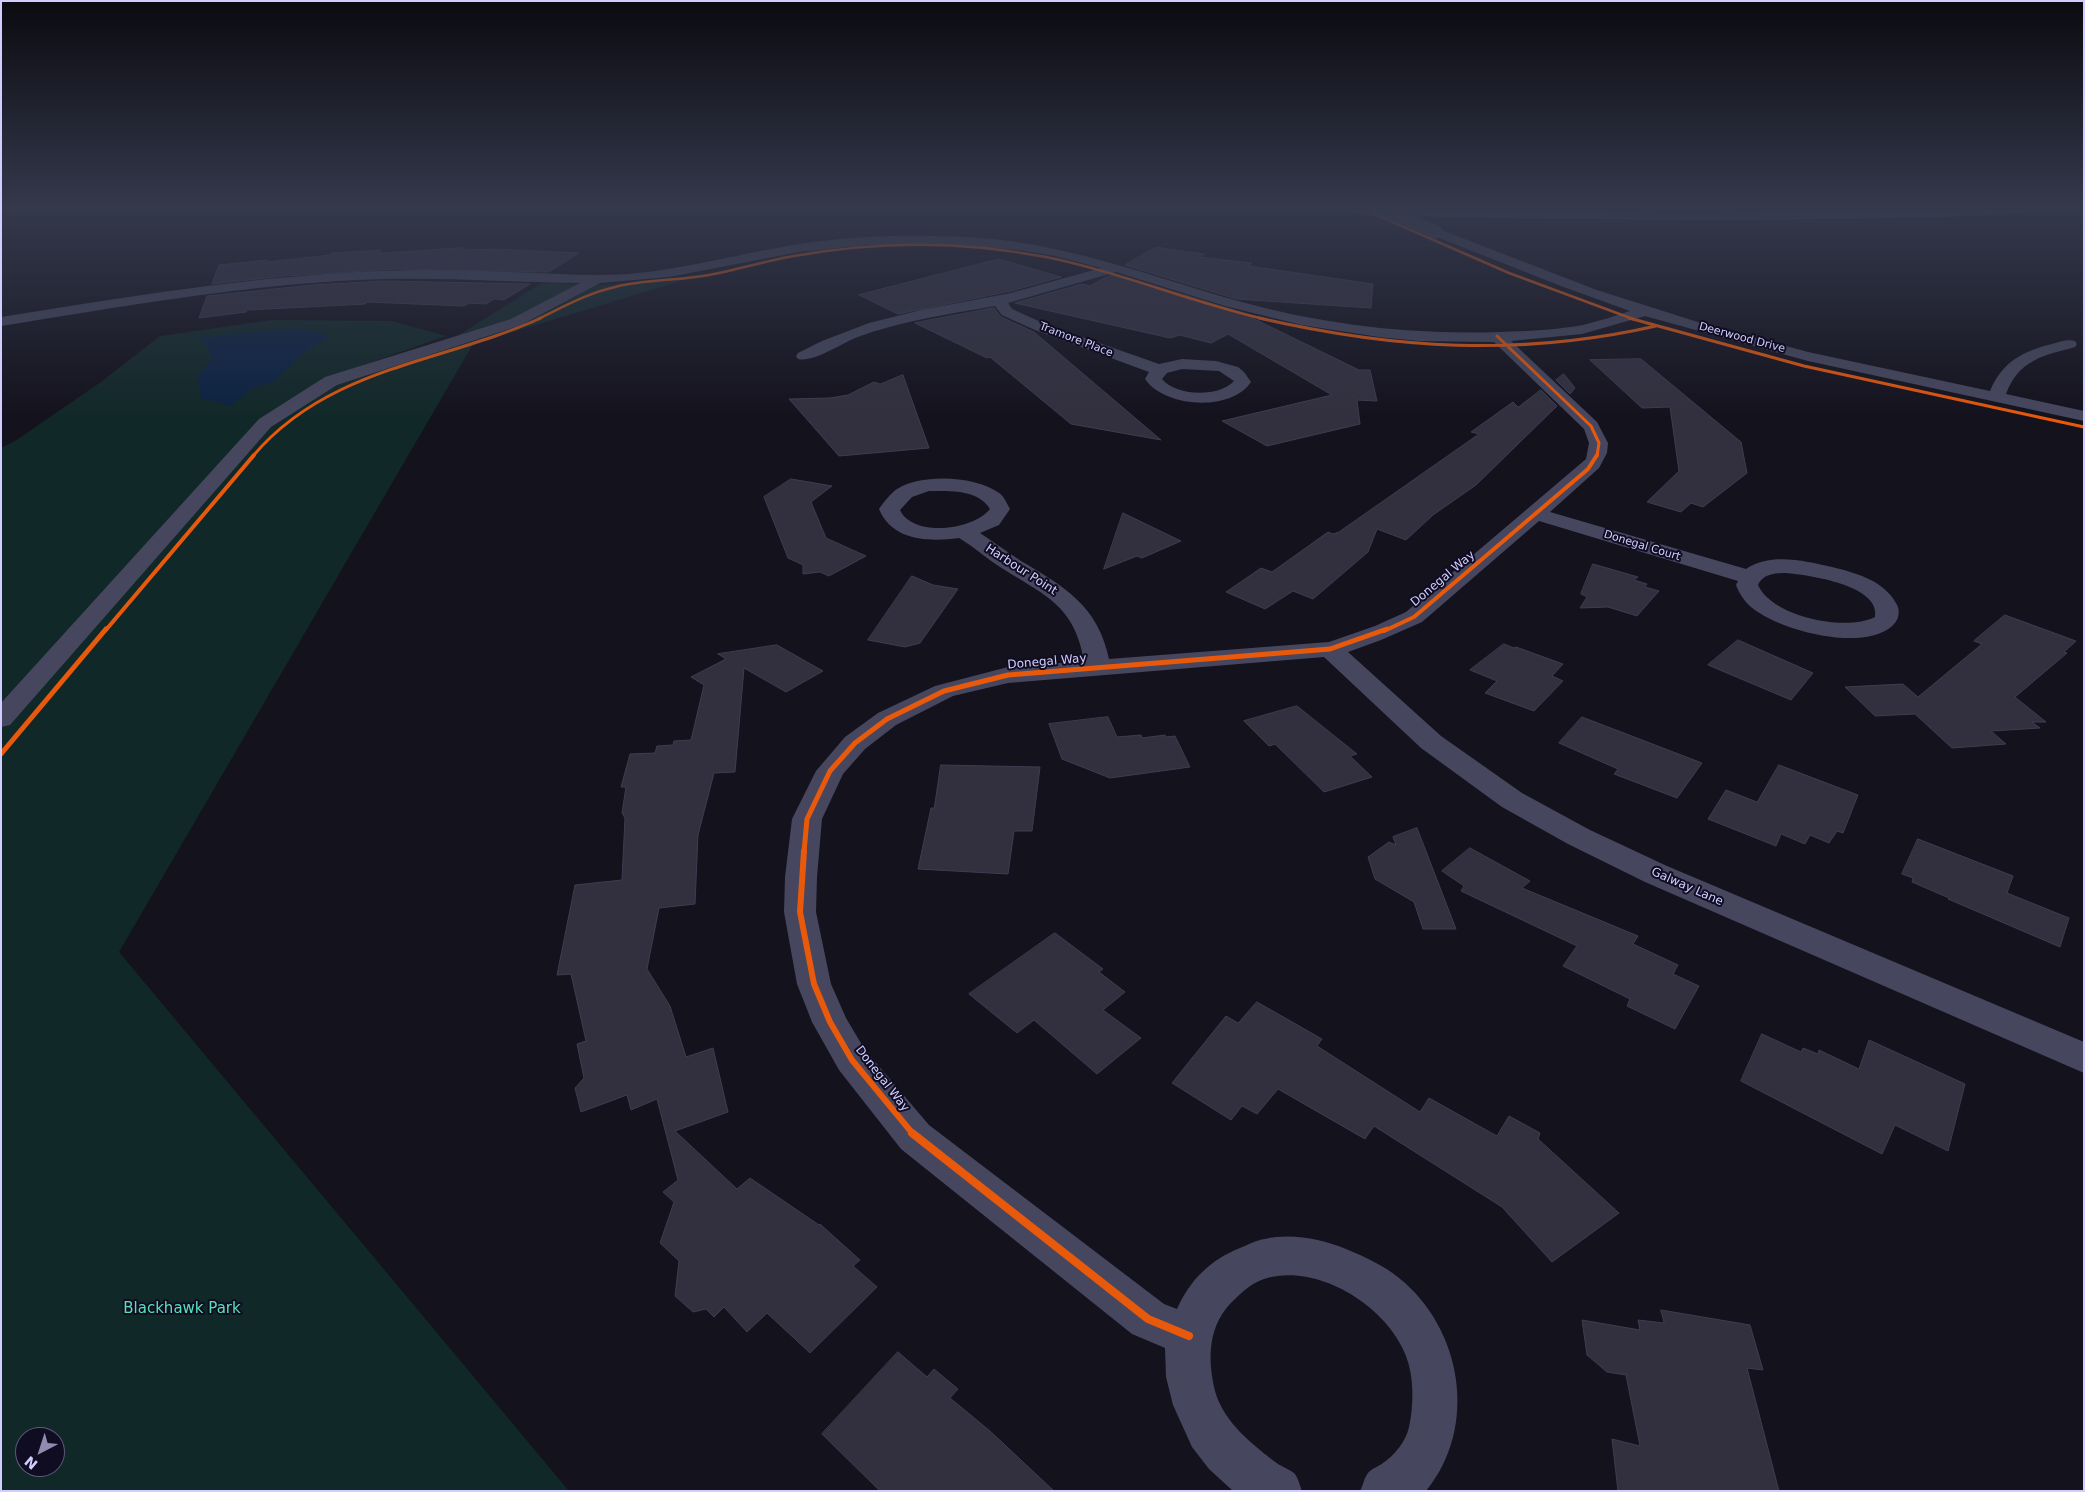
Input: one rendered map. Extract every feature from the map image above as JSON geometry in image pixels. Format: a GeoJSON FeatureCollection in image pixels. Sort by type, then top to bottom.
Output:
{"type":"FeatureCollection","features":[{"type":"Feature","properties":{"kind":"street"},"geometry":{"type":"LineString","coordinates":[[1,322],[166,295],[309,280]]}},
{"type":"Feature","properties":{"kind":"street"},"geometry":{"type":"LineString","coordinates":[[568,280],[583,280]]}},
{"type":"Feature","properties":{"kind":"street"},"geometry":{"type":"LineString","coordinates":[[1,719],[265,424],[331,381],[516,322],[597,280]]}},
{"type":"Feature","properties":{"kind":"street"},"geometry":{"type":"LineString","coordinates":[[804,356],[827,343],[899,318],[998,300],[1074,280]]}},
{"type":"Feature","properties":{"kind":"street"},"geometry":{"type":"LineString","coordinates":[[1155,280],[1264,313],[1374,332],[1454,337],[1535,335],[1578,330],[1646,311]]}},
{"type":"Feature","properties":{"kind":"street","name":"Deerwood Drive"},"geometry":{"type":"LineString","coordinates":[[1559,280],[1646,311],[1836,363],[2084,416]]}},
{"type":"Feature","properties":{"kind":"street","name":"Tramore Place"},"geometry":{"type":"LineString","coordinates":[[998,300],[1007,312],[1040,327],[1160,370]]}},
{"type":"Feature","properties":{"kind":"street","name":"Donegal Way"},"geometry":{"type":"LineString","coordinates":[[1189,1336],[1148,1319],[915,1137],[852,1060],[830,1022],[814,984],[800,912],[801,877],[807,819],[830,771],[855,743],[879,724],[904,709],[965,684],[1008,675],[1330,649],[1361,641],[1389,630],[1414,617],[1593,464],[1600,451],[1599,438],[1592,426],[1497,336]]}},
{"type":"Feature","properties":{"kind":"street"},"geometry":{"type":"LineString","coordinates":[[1996,397],[2006,374],[2018,361],[2043,351],[2069,344]]}},
{"type":"Feature","properties":{"kind":"street","name":"Harbour Point"},"geometry":{"type":"LineString","coordinates":[[963,532],[990,522],[998,515],[1001,507],[998,500],[990,494],[964,485],[931,486],[902,494],[893,501],[889,509],[891,517],[898,524],[910,530],[926,533],[963,532],[1028,576],[1058,592],[1086,624],[1091,635],[1098,667]]}},
{"type":"Feature","properties":{"kind":"street","name":"Donegal Court"},"geometry":{"type":"LineString","coordinates":[[1536,514],[1749,577]]}},
{"type":"Feature","properties":{"kind":"street"},"geometry":{"type":"LineString","coordinates":[[1778,567],[1826,571],[1863,585],[1877,594],[1886,604],[1888,613],[1885,621],[1875,627],[1859,630],[1839,630],[1818,627],[1796,621],[1761,604],[1751,594],[1747,585],[1749,577],[1757,571],[1778,567]]}},
{"type":"Feature","properties":{"kind":"street","name":"Galway Lane"},"geometry":{"type":"LineString","coordinates":[[1330,649],[1431,742],[1512,800],[1578,837],[1656,874],[2084,1058]]}},
{"type":"Feature","properties":{"kind":"street"},"geometry":{"type":"LineString","coordinates":[[1278,1491],[1239,1467],[1213,1438],[1195,1404],[1186,1369],[1189,1336],[1200,1306],[1220,1281],[1246,1264],[1276,1256],[1310,1257],[1343,1266],[1375,1284],[1402,1310],[1423,1341],[1435,1385],[1436,1412],[1428,1445],[1409,1474],[1385,1491]]}},
{"type":"Feature","properties":{"kind":"green space","name":"Blackhawk Park"},"geometry":{"type":"Polygon","coordinates":[[[659,280],[685,280],[473,344],[119,952],[569,1491],[1,1491],[1,448],[15,441],[101,382],[160,336],[272,320],[392,321],[446,336],[361,366],[433,351],[542,283],[596,285],[659,280]]]}},
{"type":"Feature","properties":{"kind":"water"},"geometry":{"type":"Polygon","coordinates":[[[298,329],[325,334],[328,337],[298,357],[275,381],[251,389],[231,406],[201,398],[198,377],[213,357],[204,343],[197,339],[221,335],[298,329]]]}},
{"type":"Feature","properties":{"kind":"building"},"geometry":{"type":"Polygon","coordinates":[[[214,280],[251,280],[212,284],[214,280]]]}},
{"type":"Feature","properties":{"kind":"building"},"geometry":{"type":"Polygon","coordinates":[[[919,280],[1052,280],[1011,291],[898,314],[859,295],[919,280]]]}},
{"type":"Feature","properties":{"kind":"building"},"geometry":{"type":"Polygon","coordinates":[[[1101,280],[1134,280],[1240,312],[1359,370],[1370,370],[1377,401],[1357,400],[1360,424],[1267,446],[1222,421],[1332,395],[1228,334],[1211,343],[1180,335],[1170,338],[1015,303],[1082,284],[1090,286],[1101,280]]]}},
{"type":"Feature","properties":{"kind":"building"},"geometry":{"type":"Polygon","coordinates":[[[1173,280],[1343,280],[1373,284],[1371,308],[1236,299],[1173,280]]]}},
{"type":"Feature","properties":{"kind":"building"},"geometry":{"type":"Polygon","coordinates":[[[385,281],[530,284],[504,300],[494,299],[486,304],[469,303],[464,306],[367,302],[365,304],[247,310],[246,312],[199,318],[207,296],[312,285],[385,281]]]}},
{"type":"Feature","properties":{"kind":"building"},"geometry":{"type":"Polygon","coordinates":[[[994,308],[1001,317],[1034,332],[1161,440],[1071,424],[990,357],[987,358],[915,323],[994,308]]]}},
{"type":"Feature","properties":{"kind":"building"},"geometry":{"type":"Polygon","coordinates":[[[1641,359],[1741,442],[1747,473],[1703,507],[1691,503],[1681,512],[1647,502],[1679,471],[1670,407],[1642,408],[1590,360],[1641,359]]]}},
{"type":"Feature","properties":{"kind":"building"},"geometry":{"type":"Polygon","coordinates":[[[1564,374],[1575,388],[1570,394],[1556,380],[1564,374]]]}},
{"type":"Feature","properties":{"kind":"building"},"geometry":{"type":"Polygon","coordinates":[[[903,375],[929,448],[839,456],[789,399],[830,398],[848,395],[874,382],[880,384],[903,375]]]}},
{"type":"Feature","properties":{"kind":"building"},"geometry":{"type":"Polygon","coordinates":[[[1541,390],[1557,406],[1476,485],[1433,515],[1406,540],[1377,529],[1368,552],[1313,599],[1293,591],[1265,609],[1226,592],[1261,568],[1272,572],[1328,532],[1333,534],[1339,532],[1479,434],[1471,432],[1513,402],[1518,407],[1541,390]]]}},
{"type":"Feature","properties":{"kind":"building"},"geometry":{"type":"Polygon","coordinates":[[[791,479],[832,486],[811,502],[826,538],[866,556],[829,576],[820,572],[803,574],[803,565],[788,558],[764,497],[791,479]]]}},
{"type":"Feature","properties":{"kind":"building"},"geometry":{"type":"Polygon","coordinates":[[[1123,513],[1181,541],[1142,558],[1137,556],[1104,569],[1123,513]]]}},
{"type":"Feature","properties":{"kind":"building"},"geometry":{"type":"Polygon","coordinates":[[[1593,564],[1638,577],[1634,580],[1647,584],[1645,587],[1659,591],[1637,616],[1608,607],[1580,608],[1587,597],[1581,594],[1593,564]]]}},
{"type":"Feature","properties":{"kind":"building"},"geometry":{"type":"Polygon","coordinates":[[[912,576],[933,585],[958,589],[920,643],[905,647],[868,640],[912,576]]]}},
{"type":"Feature","properties":{"kind":"building"},"geometry":{"type":"Polygon","coordinates":[[[2005,615],[2076,641],[2064,652],[2067,653],[2015,697],[2046,722],[2032,722],[2040,728],[1991,731],[2006,744],[1952,748],[1915,714],[1875,716],[1845,687],[1903,684],[1918,697],[1982,644],[1974,641],[2005,615]]]}},
{"type":"Feature","properties":{"kind":"building"},"geometry":{"type":"Polygon","coordinates":[[[1738,640],[1813,673],[1791,700],[1708,665],[1738,640]]]}},
{"type":"Feature","properties":{"kind":"building"},"geometry":{"type":"Polygon","coordinates":[[[1504,644],[1563,664],[1552,676],[1563,681],[1534,711],[1485,693],[1497,681],[1470,670],[1504,644]]]}},
{"type":"Feature","properties":{"kind":"building"},"geometry":{"type":"Polygon","coordinates":[[[777,645],[823,671],[786,692],[744,668],[735,772],[714,773],[698,835],[695,904],[659,908],[647,969],[670,1006],[686,1057],[713,1048],[728,1112],[675,1131],[737,1189],[750,1178],[820,1224],[860,1260],[853,1266],[877,1287],[810,1353],[767,1313],[747,1332],[724,1307],[714,1317],[706,1309],[693,1312],[675,1296],[679,1261],[660,1243],[674,1202],[663,1192],[678,1180],[657,1099],[631,1110],[627,1095],[581,1112],[575,1088],[584,1078],[577,1044],[586,1041],[571,974],[557,975],[575,885],[622,880],[625,818],[622,813],[626,787],[621,787],[630,754],[655,753],[657,746],[673,745],[674,741],[691,740],[704,685],[691,677],[726,659],[718,654],[777,645]]]}},
{"type":"Feature","properties":{"kind":"building"},"geometry":{"type":"Polygon","coordinates":[[[1297,706],[1357,754],[1350,756],[1372,777],[1324,792],[1275,744],[1269,746],[1244,721],[1297,706]]]}},
{"type":"Feature","properties":{"kind":"building"},"geometry":{"type":"Polygon","coordinates":[[[1108,717],[1117,737],[1141,735],[1142,738],[1165,735],[1166,737],[1175,736],[1190,767],[1110,778],[1062,759],[1049,724],[1108,717]]]}},
{"type":"Feature","properties":{"kind":"building"},"geometry":{"type":"Polygon","coordinates":[[[1582,717],[1702,763],[1677,798],[1614,774],[1618,769],[1559,743],[1582,717]]]}},
{"type":"Feature","properties":{"kind":"building"},"geometry":{"type":"Polygon","coordinates":[[[941,765],[1040,767],[1032,831],[1014,831],[1008,874],[918,869],[931,808],[934,808],[941,765]]]}},
{"type":"Feature","properties":{"kind":"building"},"geometry":{"type":"Polygon","coordinates":[[[1779,765],[1858,795],[1843,833],[1837,831],[1829,843],[1810,835],[1805,844],[1781,834],[1776,846],[1708,819],[1726,790],[1757,802],[1779,765]]]}},
{"type":"Feature","properties":{"kind":"building"},"geometry":{"type":"Polygon","coordinates":[[[1417,828],[1456,929],[1423,929],[1414,902],[1375,879],[1368,857],[1389,842],[1396,845],[1393,837],[1417,828]]]}},
{"type":"Feature","properties":{"kind":"building"},"geometry":{"type":"Polygon","coordinates":[[[1918,839],[2013,876],[2007,893],[2069,918],[2060,947],[1912,882],[1913,878],[1902,874],[1918,839]]]}},
{"type":"Feature","properties":{"kind":"building"},"geometry":{"type":"Polygon","coordinates":[[[1470,848],[1530,881],[1522,888],[1638,936],[1633,944],[1678,965],[1673,974],[1699,986],[1675,1029],[1627,1006],[1630,999],[1563,966],[1577,946],[1461,891],[1464,886],[1442,871],[1470,848]]]}},
{"type":"Feature","properties":{"kind":"building"},"geometry":{"type":"Polygon","coordinates":[[[1055,933],[1103,969],[1099,972],[1125,992],[1103,1010],[1141,1038],[1097,1074],[1034,1020],[1017,1033],[969,994],[1055,933]]]}},
{"type":"Feature","properties":{"kind":"building"},"geometry":{"type":"Polygon","coordinates":[[[1257,1002],[1322,1039],[1317,1046],[1420,1112],[1429,1098],[1497,1136],[1509,1116],[1540,1133],[1538,1139],[1619,1213],[1552,1262],[1502,1207],[1374,1126],[1365,1139],[1278,1089],[1257,1114],[1242,1106],[1231,1120],[1172,1083],[1226,1016],[1238,1023],[1257,1002]]]}},
{"type":"Feature","properties":{"kind":"building"},"geometry":{"type":"Polygon","coordinates":[[[1762,1034],[1801,1052],[1803,1048],[1818,1054],[1819,1050],[1859,1069],[1869,1040],[1965,1084],[1948,1151],[1895,1125],[1882,1154],[1741,1081],[1762,1034]]]}},
{"type":"Feature","properties":{"kind":"building"},"geometry":{"type":"Polygon","coordinates":[[[1661,1310],[1750,1325],[1763,1370],[1747,1368],[1779,1491],[1618,1491],[1612,1439],[1640,1446],[1626,1375],[1607,1372],[1587,1355],[1582,1320],[1640,1330],[1638,1320],[1664,1323],[1661,1310]]]}},
{"type":"Feature","properties":{"kind":"building"},"geometry":{"type":"Polygon","coordinates":[[[898,1352],[927,1377],[934,1369],[958,1389],[950,1398],[990,1431],[1054,1491],[880,1491],[822,1434],[898,1352]]]}},
{"type":"Feature","properties":{"kind":"cycle path"},"geometry":{"type":"LineString","coordinates":[[1,754],[266,441],[292,418],[351,384],[383,371],[514,329],[601,291],[637,283],[669,280]]}},
{"type":"Feature","properties":{"kind":"cycle path"},"geometry":{"type":"LineString","coordinates":[[1131,280],[1247,315],[1294,326],[1397,342],[1451,346],[1558,344],[1608,337],[1656,326]]}},
{"type":"Feature","properties":{"kind":"cycle path"},"geometry":{"type":"LineString","coordinates":[[1527,280],[1626,317],[1804,366],[2084,427]]}},
{"type":"Feature","properties":{"kind":"cycle path"},"geometry":{"type":"LineString","coordinates":[[1189,1336],[1148,1319],[915,1137],[852,1060],[830,1022],[814,984],[806,946],[800,912],[801,877],[807,819],[830,771],[855,743],[887,719],[944,691],[1008,675],[1330,649],[1352,643],[1414,617],[1588,469],[1593,464],[1598,453],[1599,443],[1591,426],[1497,336]]}}]}
